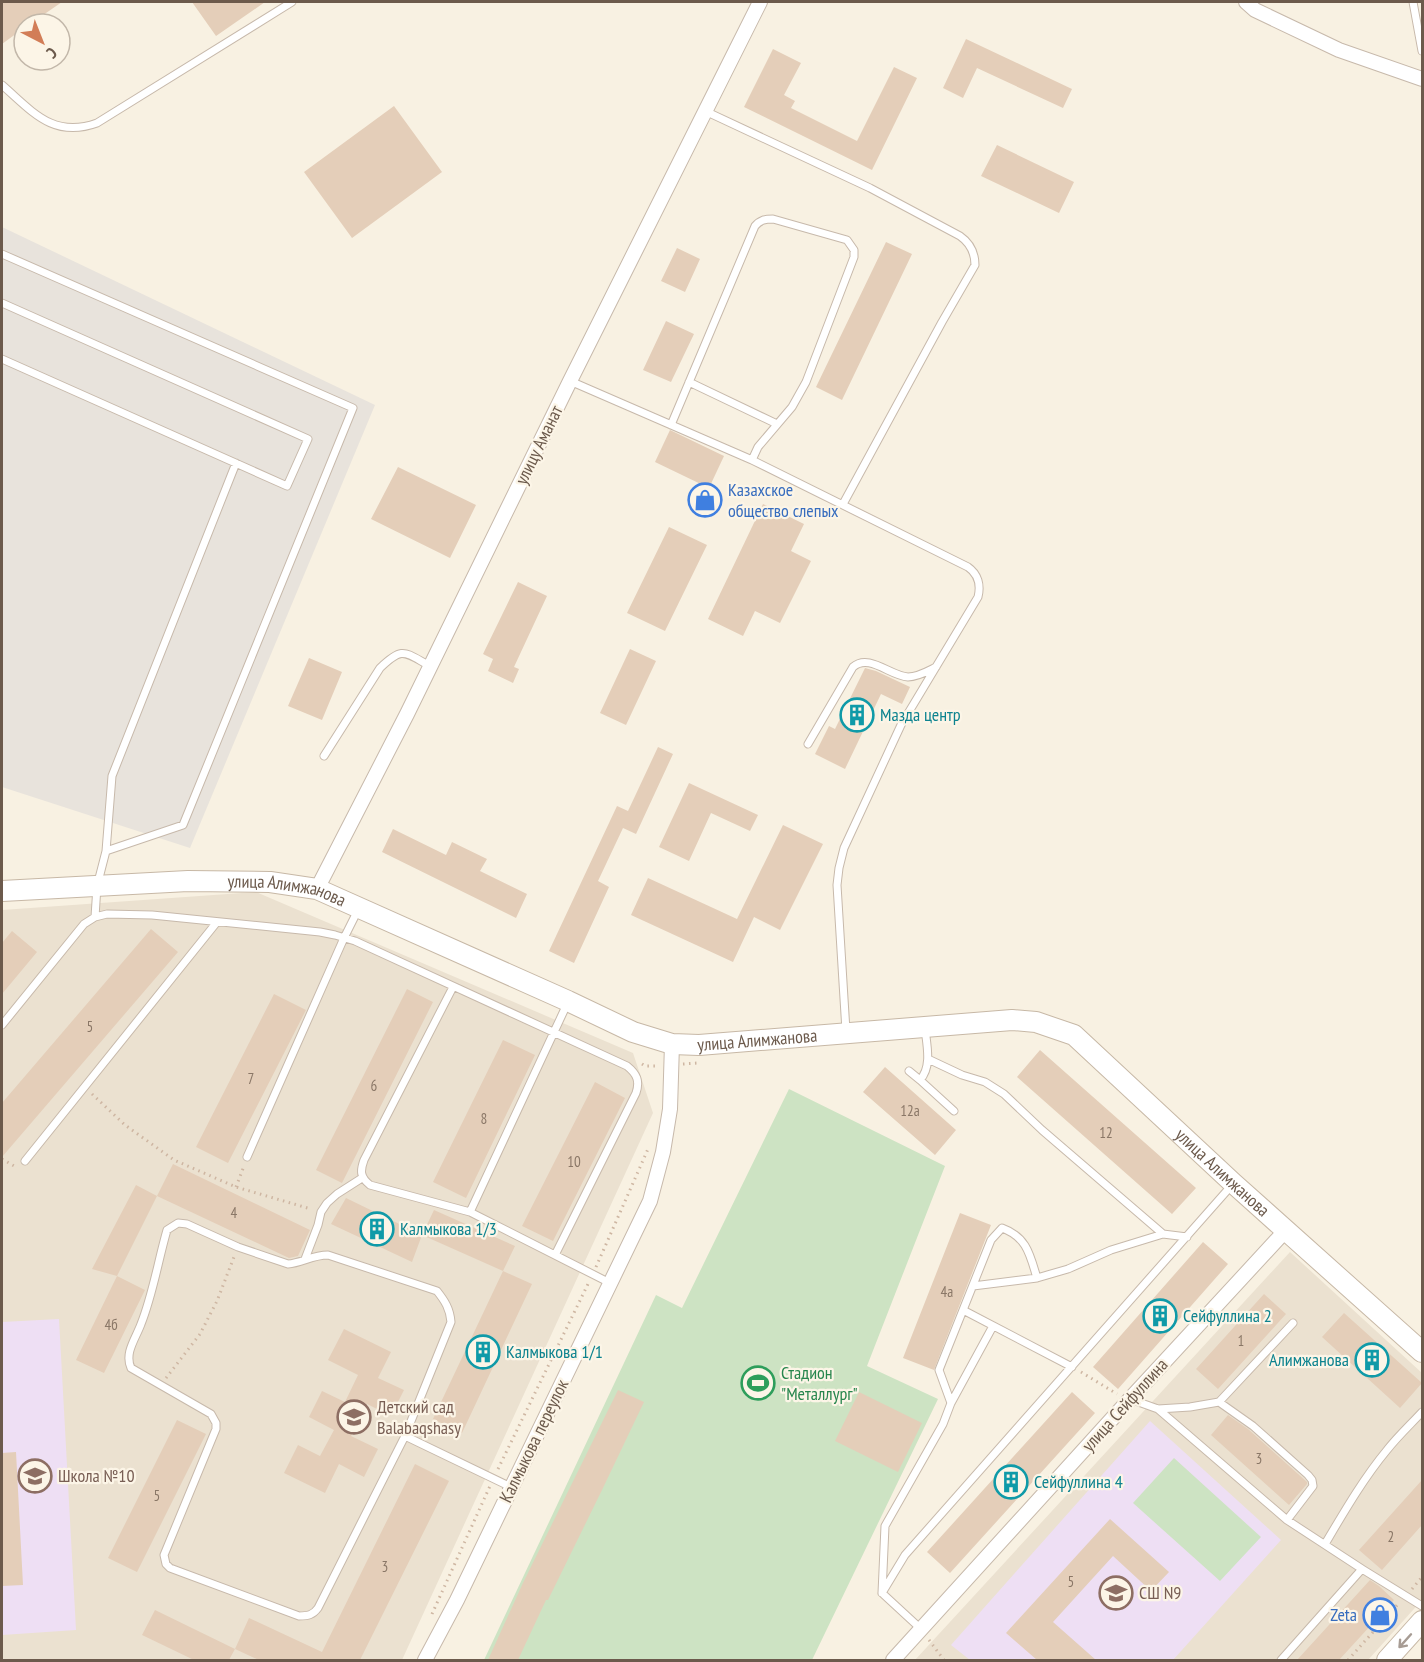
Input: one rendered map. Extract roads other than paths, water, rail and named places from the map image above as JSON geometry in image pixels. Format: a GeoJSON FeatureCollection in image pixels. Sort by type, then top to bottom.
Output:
{"type":"FeatureCollection","features":[{"type":"Feature","properties":{"kind":"street","name":"улицу Аманат"},"geometry":{"type":"LineString","coordinates":[[317,889],[760,2]]}},
{"type":"Feature","properties":{"kind":"street"},"geometry":{"type":"LineString","coordinates":[[1246,2],[1255,10],[1339,50],[1422,79]]}},
{"type":"Feature","properties":{"kind":"street","name":"улица Алимжанова"},"geometry":{"type":"LineString","coordinates":[[2,891],[188,881],[270,882],[317,889],[633,1032],[672,1044],[699,1045],[1012,1020],[1036,1022],[1074,1035],[1233,1183],[1422,1352]]}},
{"type":"Feature","properties":{"kind":"street","name":"Калмыкова переулок"},"geometry":{"type":"LineString","coordinates":[[425,1660],[457,1600],[650,1201],[663,1152],[670,1109],[672,1044]]}},
{"type":"Feature","properties":{"kind":"street","name":"улица Сейфуллина"},"geometry":{"type":"LineString","coordinates":[[893,1660],[1286,1230]]}},
{"type":"Feature","properties":{"kind":"street"},"geometry":{"type":"LineString","coordinates":[[1387,1660],[1422,1621]]}},
{"type":"Feature","properties":{"kind":"lane"},"geometry":{"type":"LineString","coordinates":[[2,85],[41,118],[62,127],[83,128],[97,123],[292,2]]}},
{"type":"Feature","properties":{"kind":"lane"},"geometry":{"type":"LineString","coordinates":[[1413,2],[1422,51]]}},
{"type":"Feature","properties":{"kind":"lane"},"geometry":{"type":"LineString","coordinates":[[705,111],[870,188],[960,236],[968,241],[975,258],[975,266],[843,504]]}},
{"type":"Feature","properties":{"kind":"lane"},"geometry":{"type":"LineString","coordinates":[[671,425],[750,236],[758,222],[773,219],[847,240],[854,250],[854,257],[806,382],[792,407],[758,447],[752,460]]}},
{"type":"Feature","properties":{"kind":"lane"},"geometry":{"type":"LineString","coordinates":[[2,254],[353,408],[183,825],[106,851]]}},
{"type":"Feature","properties":{"kind":"lane"},"geometry":{"type":"LineString","coordinates":[[2,303],[308,439],[287,486],[2,359]]}},
{"type":"Feature","properties":{"kind":"lane"},"geometry":{"type":"LineString","coordinates":[[570,381],[752,460],[968,567],[975,574],[980,586],[978,597],[901,725],[844,848],[837,885],[846,1034]]}},
{"type":"Feature","properties":{"kind":"lane"},"geometry":{"type":"LineString","coordinates":[[689,382],[777,424]]}},
{"type":"Feature","properties":{"kind":"lane"},"geometry":{"type":"LineString","coordinates":[[95,917],[97,886],[106,851],[112,776],[236,463]]}},
{"type":"Feature","properties":{"kind":"lane"},"geometry":{"type":"LineString","coordinates":[[324,756],[380,668],[388,660],[396,654],[406,653],[430,666]]}},
{"type":"Feature","properties":{"kind":"lane"},"geometry":{"type":"LineString","coordinates":[[808,744],[856,664],[868,662],[906,677],[915,676],[936,667]]}},
{"type":"Feature","properties":{"kind":"lane"},"geometry":{"type":"LineString","coordinates":[[247,1157],[359,908]]}},
{"type":"Feature","properties":{"kind":"lane"},"geometry":{"type":"LineString","coordinates":[[2,1025],[84,924],[95,917],[107,914],[153,915],[320,932],[344,938],[627,1066],[636,1075],[638,1086],[555,1255]]}},
{"type":"Feature","properties":{"kind":"lane"},"geometry":{"type":"LineString","coordinates":[[25,1161],[217,921]]}},
{"type":"Feature","properties":{"kind":"lane"},"geometry":{"type":"LineString","coordinates":[[453,987],[364,1160],[361,1169],[362,1178],[370,1185],[470,1212],[610,1283]]}},
{"type":"Feature","properties":{"kind":"lane"},"geometry":{"type":"LineString","coordinates":[[470,1212],[568,1001]]}},
{"type":"Feature","properties":{"kind":"lane"},"geometry":{"type":"LineString","coordinates":[[920,1080],[925,1074],[928,1059],[925,1027]]}},
{"type":"Feature","properties":{"kind":"lane"},"geometry":{"type":"LineString","coordinates":[[928,1059],[962,1075],[985,1082],[1004,1094],[1042,1130],[1163,1234]]}},
{"type":"Feature","properties":{"kind":"lane"},"geometry":{"type":"LineString","coordinates":[[909,1071],[954,1111]]}},
{"type":"Feature","properties":{"kind":"lane"},"geometry":{"type":"LineString","coordinates":[[305,1259],[321,1212],[327,1203],[362,1178]]}},
{"type":"Feature","properties":{"kind":"lane"},"geometry":{"type":"LineString","coordinates":[[882,1593],[905,1555],[1187,1238],[1233,1183]]}},
{"type":"Feature","properties":{"kind":"lane"},"geometry":{"type":"LineString","coordinates":[[178,1223],[187,1224],[238,1247],[288,1264],[305,1259],[316,1255],[327,1255],[437,1291],[450,1311],[451,1322],[405,1436],[318,1608],[310,1616],[298,1616],[170,1568],[166,1564],[164,1555],[216,1429],[216,1423],[211,1414],[131,1368],[128,1359],[152,1294],[167,1230],[178,1223]]}},
{"type":"Feature","properties":{"kind":"lane"},"geometry":{"type":"LineString","coordinates":[[951,1403],[939,1370],[991,1240],[1002,1228],[1010,1231],[1027,1247],[1037,1278]]}},
{"type":"Feature","properties":{"kind":"lane"},"geometry":{"type":"LineString","coordinates":[[973,1286],[1037,1278],[1068,1269],[1111,1250],[1163,1234],[1187,1238]]}},
{"type":"Feature","properties":{"kind":"lane"},"geometry":{"type":"LineString","coordinates":[[963,1310],[1072,1367]]}},
{"type":"Feature","properties":{"kind":"lane"},"geometry":{"type":"LineString","coordinates":[[1158,1409],[1219,1402],[1293,1323]]}},
{"type":"Feature","properties":{"kind":"lane"},"geometry":{"type":"LineString","coordinates":[[921,1630],[882,1593],[885,1526],[943,1424],[951,1403],[993,1326]]}},
{"type":"Feature","properties":{"kind":"lane"},"geometry":{"type":"LineString","coordinates":[[1130,1399],[1158,1409],[1287,1520],[1422,1606]]}},
{"type":"Feature","properties":{"kind":"lane"},"geometry":{"type":"LineString","coordinates":[[1219,1402],[1253,1426],[1312,1480],[1313,1486],[1287,1520]]}},
{"type":"Feature","properties":{"kind":"lane"},"geometry":{"type":"LineString","coordinates":[[1325,1544],[1372,1470],[1422,1412]]}},
{"type":"Feature","properties":{"kind":"lane"},"geometry":{"type":"LineString","coordinates":[[405,1436],[512,1487]]}},
{"type":"Feature","properties":{"kind":"lane"},"geometry":{"type":"LineString","coordinates":[[1281,1660],[1362,1569]]}},
{"type":"Feature","properties":{"kind":"place","name":"Казахское общество слепых"},"geometry":{"type":"Point","coordinates":[705,500]}},
{"type":"Feature","properties":{"kind":"place","name":"Мазда центр"},"geometry":{"type":"Point","coordinates":[857,715]}},
{"type":"Feature","properties":{"kind":"place","name":"Калмыкова 1/3"},"geometry":{"type":"Point","coordinates":[377,1229]}},
{"type":"Feature","properties":{"kind":"place","name":"Сейфуллина 2"},"geometry":{"type":"Point","coordinates":[1160,1316]}},
{"type":"Feature","properties":{"kind":"place","name":"Калмыкова 1/1"},"geometry":{"type":"Point","coordinates":[483,1352]}},
{"type":"Feature","properties":{"kind":"place","name":"Алимжанова"},"geometry":{"type":"Point","coordinates":[1372,1360]}},
{"type":"Feature","properties":{"kind":"place","name":"Стадион \"Металлург\""},"geometry":{"type":"Point","coordinates":[758,1383]}},
{"type":"Feature","properties":{"kind":"place","name":"Детский сад Balabaqshasy"},"geometry":{"type":"Point","coordinates":[354,1417]}},
{"type":"Feature","properties":{"kind":"place","name":"Школа №10"},"geometry":{"type":"Point","coordinates":[35,1476]}},
{"type":"Feature","properties":{"kind":"place","name":"Сейфуллина 4"},"geometry":{"type":"Point","coordinates":[1011,1482]}},
{"type":"Feature","properties":{"kind":"place","name":"СШ N9"},"geometry":{"type":"Point","coordinates":[1116,1593]}},
{"type":"Feature","properties":{"kind":"place","name":"Zeta"},"geometry":{"type":"Point","coordinates":[1380,1615]}}]}
